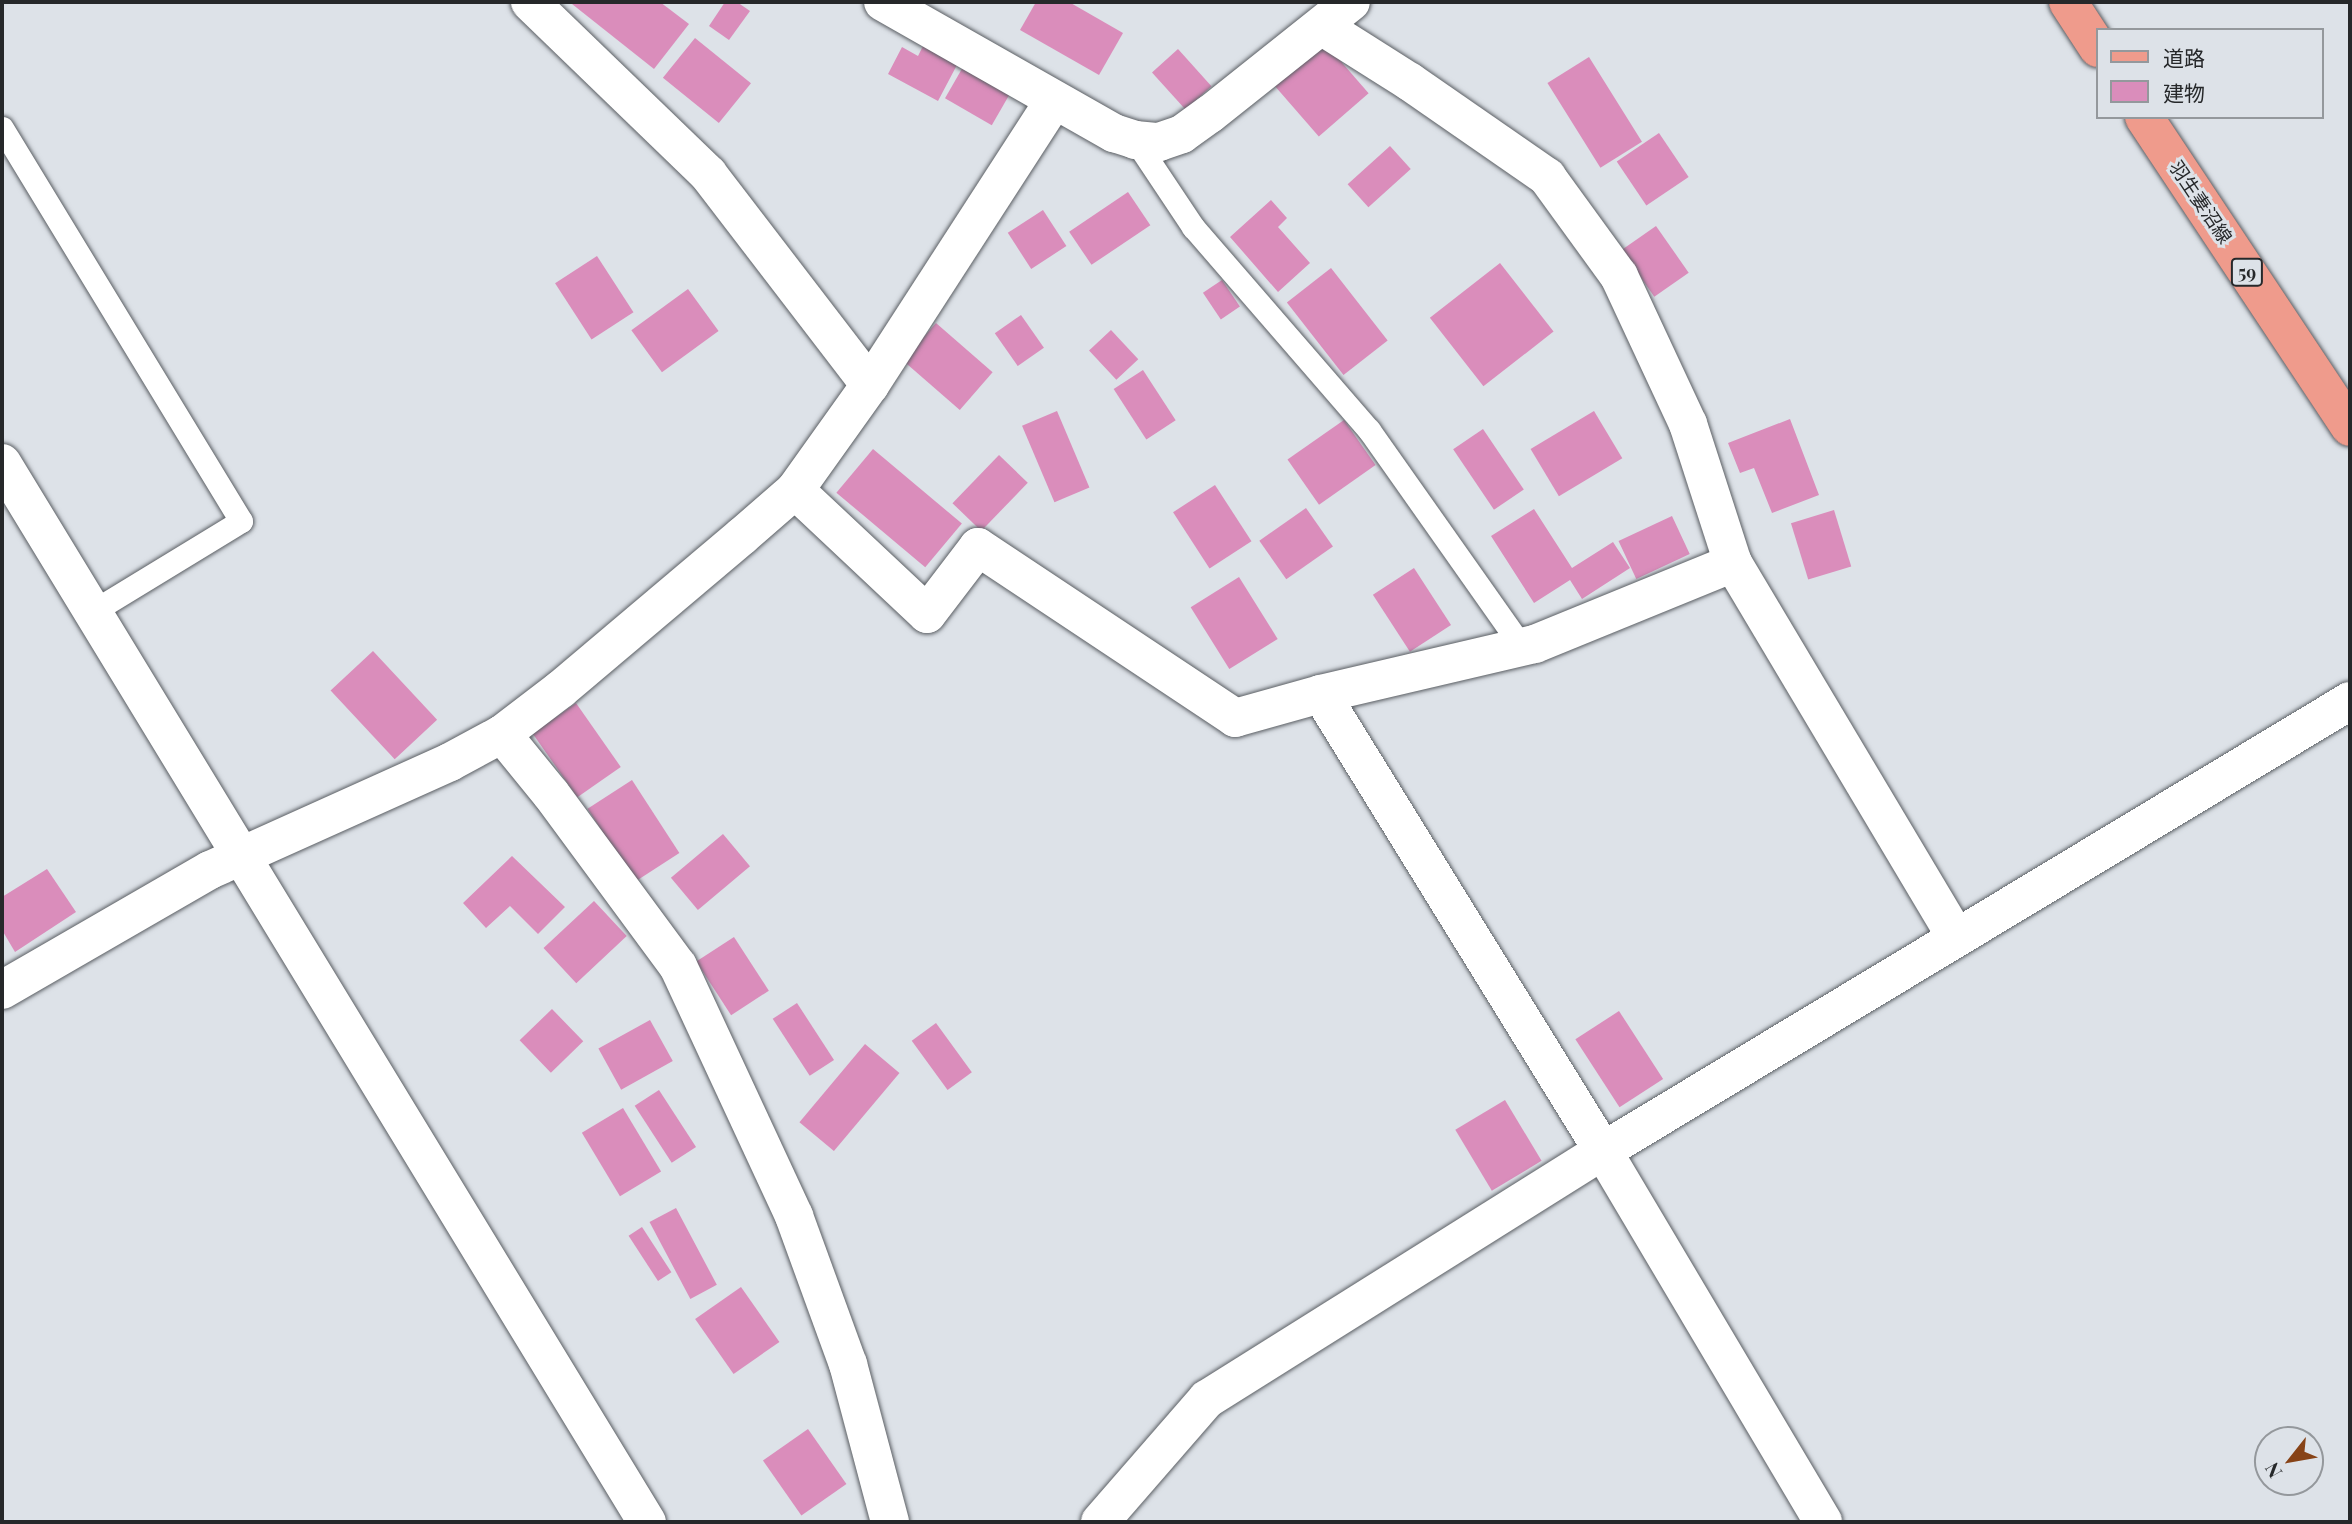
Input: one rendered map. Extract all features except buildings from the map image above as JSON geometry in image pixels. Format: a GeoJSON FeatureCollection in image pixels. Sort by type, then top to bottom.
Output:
{"type":"FeatureCollection","features":[{"type":"Feature","properties":{"kind":"main road"},"geometry":{"type":"LineString","coordinates":[[2068,2],[2096,45]]}},
{"type":"Feature","properties":{"kind":"main road","name":"羽生妻沼線"},"geometry":{"type":"LineString","coordinates":[[2145,119],[2350,427]]}},
{"type":"Feature","properties":{"kind":"street"},"geometry":{"type":"LineString","coordinates":[[530,2],[708,174],[870,386]]}},
{"type":"Feature","properties":{"kind":"street"},"geometry":{"type":"LineString","coordinates":[[883,2],[1114,133],[1135,140],[1160,142],[1182,134],[1304,36],[1323,27],[1351,2]]}},
{"type":"Feature","properties":{"kind":"street"},"geometry":{"type":"LineString","coordinates":[[1323,27],[1410,82],[1547,177],[1619,276],[1688,424],[1733,563],[1956,937]]}},
{"type":"Feature","properties":{"kind":"street"},"geometry":{"type":"LineString","coordinates":[[2,990],[171,890],[450,762],[502,734],[561,689],[795,490],[870,386],[1054,101]]}},
{"type":"Feature","properties":{"kind":"street"},"geometry":{"type":"LineString","coordinates":[[2,463],[648,1522]]}},
{"type":"Feature","properties":{"kind":"street"},"geometry":{"type":"LineString","coordinates":[[795,490],[927,614],[978,547],[1235,718],[1321,694],[1522,647],[1733,563]]}},
{"type":"Feature","properties":{"kind":"street"},"geometry":{"type":"LineString","coordinates":[[1321,694],[1603,1151],[1823,1522]]}},
{"type":"Feature","properties":{"kind":"street"},"geometry":{"type":"LineString","coordinates":[[1100,1522],[1207,1398],[1603,1151],[2350,701]]}},
{"type":"Feature","properties":{"kind":"street"},"geometry":{"type":"LineString","coordinates":[[502,734],[551,794],[678,966],[794,1216],[848,1364],[890,1522]]}},
{"type":"Feature","properties":{"kind":"lane"},"geometry":{"type":"LineString","coordinates":[[2,128],[241,521],[92,612]]}},
{"type":"Feature","properties":{"kind":"lane"},"geometry":{"type":"LineString","coordinates":[[1135,140],[1193,227],[1370,430],[1522,647]]}}]}
